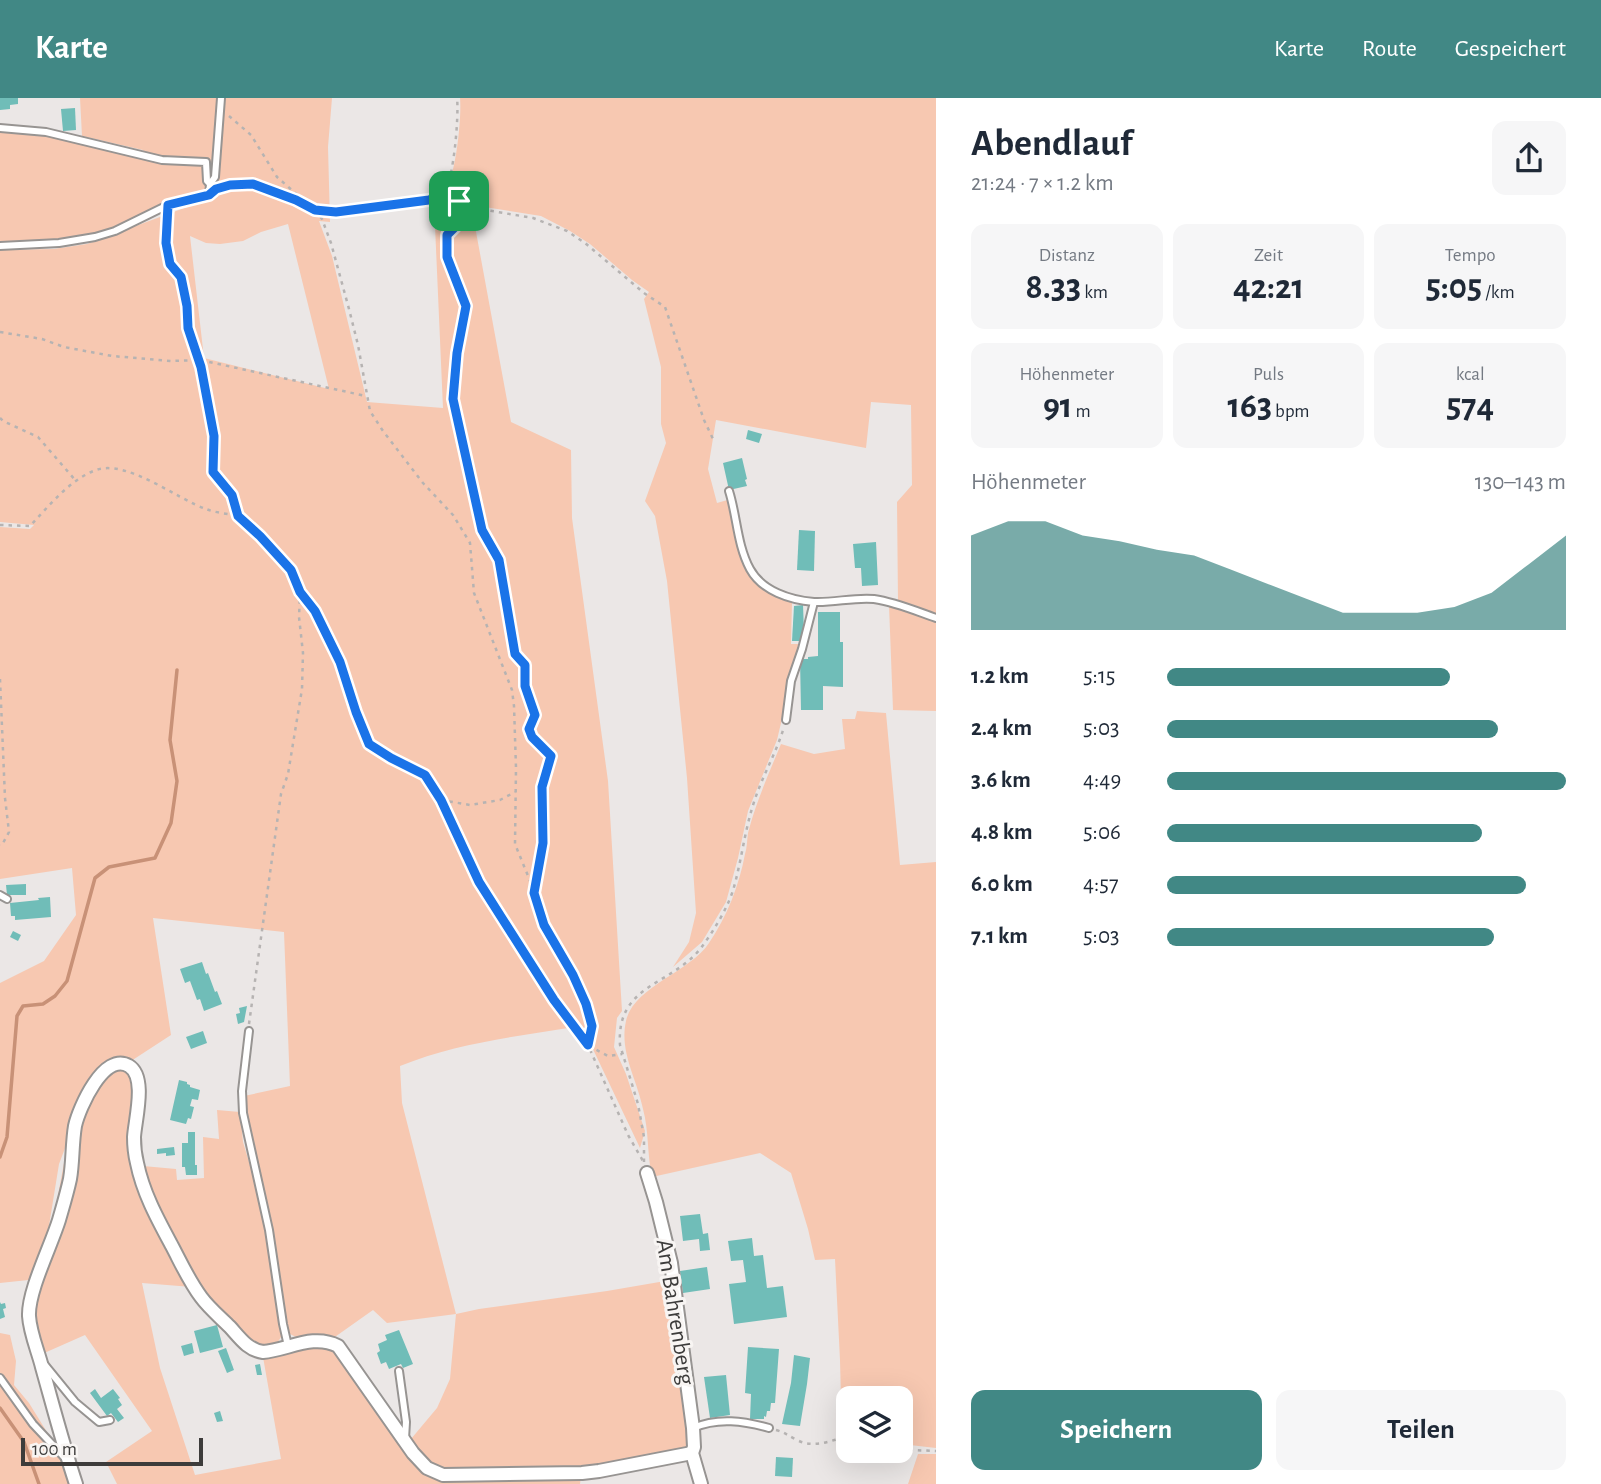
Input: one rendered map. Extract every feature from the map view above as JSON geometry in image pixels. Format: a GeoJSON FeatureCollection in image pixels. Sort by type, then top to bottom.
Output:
{"type":"FeatureCollection","features":[{"type":"Feature","properties":{"kind":"street"},"geometry":{"type":"LineString","coordinates":[[76,1484],[40,1360],[30,1322],[29,1306],[54,1238],[70,1181],[75,1126],[95,1082],[106,1070],[118,1064],[132,1069],[138,1079],[134,1144],[137,1165],[145,1188],[165,1233],[204,1301],[246,1345],[257,1351],[316,1341],[338,1346],[404,1442],[427,1468],[449,1476],[582,1473],[692,1453]]}},
{"type":"Feature","properties":{"kind":"street","name":"Am Bahrenberg"},"geometry":{"type":"LineString","coordinates":[[647,1173],[671,1263],[693,1428],[692,1453],[701,1484]]}},
{"type":"Feature","properties":{"kind":"lane"},"geometry":{"type":"LineString","coordinates":[[0,246],[59,243],[95,237],[115,231],[168,205],[209,195],[210,184],[215,177],[221,98]]}},
{"type":"Feature","properties":{"kind":"lane"},"geometry":{"type":"LineString","coordinates":[[0,128],[46,132],[162,160],[206,162],[207,181],[210,184]]}},
{"type":"Feature","properties":{"kind":"lane"},"geometry":{"type":"LineString","coordinates":[[729,491],[744,553],[760,583],[775,592],[814,602],[873,599],[936,618]]}},
{"type":"Feature","properties":{"kind":"lane"},"geometry":{"type":"LineString","coordinates":[[786,720],[790,681],[802,649],[814,602]]}},
{"type":"Feature","properties":{"kind":"lane"},"geometry":{"type":"LineString","coordinates":[[0,895],[8,899]]}},
{"type":"Feature","properties":{"kind":"lane"},"geometry":{"type":"LineString","coordinates":[[249,1031],[242,1091],[243,1113],[271,1242],[289,1347]]}},
{"type":"Feature","properties":{"kind":"lane"},"geometry":{"type":"LineString","coordinates":[[40,1360],[75,1402],[99,1422],[110,1420]]}},
{"type":"Feature","properties":{"kind":"lane"},"geometry":{"type":"LineString","coordinates":[[399,1371],[406,1422],[404,1442]]}},
{"type":"Feature","properties":{"kind":"lane"},"geometry":{"type":"LineString","coordinates":[[0,1378],[33,1424],[69,1463]]}},
{"type":"Feature","properties":{"kind":"lane"},"geometry":{"type":"LineString","coordinates":[[693,1428],[716,1421],[749,1422],[769,1428]]}},
{"type":"Feature","properties":{"kind":"path"},"geometry":{"type":"LineString","coordinates":[[209,195],[216,189],[230,185],[253,184],[315,210],[336,212],[436,198],[442,195],[447,184],[458,130],[457,98]]}},
{"type":"Feature","properties":{"kind":"path"},"geometry":{"type":"LineString","coordinates":[[220,107],[251,135],[277,177],[322,219],[358,345],[370,411],[423,483],[453,515],[470,543],[474,593],[512,690],[516,755],[515,844],[544,925],[573,975],[586,1004],[592,1026],[588,1045]]}},
{"type":"Feature","properties":{"kind":"path"},"geometry":{"type":"LineString","coordinates":[[442,195],[486,210],[533,218],[567,231],[665,307],[713,439]]}},
{"type":"Feature","properties":{"kind":"path"},"geometry":{"type":"LineString","coordinates":[[459,201],[458,224],[447,235],[447,257],[466,306],[457,353],[453,399],[482,530],[499,560],[515,654],[525,665],[525,686],[535,715],[529,729],[532,737],[551,756],[542,787],[543,843],[534,893]]}},
{"type":"Feature","properties":{"kind":"path"},"geometry":{"type":"LineString","coordinates":[[168,205],[166,243],[170,264],[181,277],[188,328],[200,360],[214,436],[213,472],[232,495],[238,516]]}},
{"type":"Feature","properties":{"kind":"path"},"geometry":{"type":"LineString","coordinates":[[0,332],[42,339],[64,348],[112,356],[171,361],[200,360],[366,396]]}},
{"type":"Feature","properties":{"kind":"path"},"geometry":{"type":"LineString","coordinates":[[0,418],[38,437],[76,481]]}},
{"type":"Feature","properties":{"kind":"path"},"geometry":{"type":"LineString","coordinates":[[0,525],[30,526],[76,481],[98,469],[124,469],[184,500],[209,510],[238,516],[260,536],[291,570],[300,592],[315,611],[340,662],[369,744],[425,775],[441,800],[479,882],[554,1000],[588,1045],[628,1135],[644,1163],[644,1137],[638,1104],[622,1054],[620,1035],[626,1009],[642,991],[693,957],[729,902],[755,796],[779,744],[786,720]]}},
{"type":"Feature","properties":{"kind":"path"},"geometry":{"type":"LineString","coordinates":[[249,1031],[279,806],[288,774],[302,689],[300,592]]}},
{"type":"Feature","properties":{"kind":"path"},"geometry":{"type":"LineString","coordinates":[[0,678],[9,832],[0,845]]}},
{"type":"Feature","properties":{"kind":"path"},"geometry":{"type":"LineString","coordinates":[[441,800],[470,806],[500,800],[515,792]]}},
{"type":"Feature","properties":{"kind":"path"},"geometry":{"type":"LineString","coordinates":[[588,1045],[608,1056],[622,1054]]}},
{"type":"Feature","properties":{"kind":"path"},"geometry":{"type":"LineString","coordinates":[[769,1428],[808,1443],[836,1440]]}},
{"type":"Feature","properties":{"kind":"path"},"geometry":{"type":"LineString","coordinates":[[913,1449],[936,1451]]}},
{"type":"Feature","properties":{"kind":"shaded area"},"geometry":{"type":"Polygon","coordinates":[[[80,98],[332,98],[328,147],[330,222],[319,221],[332,256],[367,402],[443,408],[434,203],[472,210],[511,422],[571,450],[572,518],[608,781],[622,1011],[617,1018],[614,1047],[645,1131],[640,1148],[591,1045],[572,1025],[568,1028],[462,1047],[400,1066],[402,1103],[456,1314],[387,1323],[373,1310],[332,1339],[300,1339],[290,1334],[244,1096],[290,1086],[284,932],[153,918],[171,1035],[128,1063],[103,1064],[91,1080],[59,1164],[38,1279],[0,1283],[0,983],[44,961],[76,915],[72,868],[0,879],[0,527],[30,529],[34,525],[0,522],[0,250],[54,249],[87,244],[187,207],[186,203],[85,238],[0,244],[0,131],[53,135],[145,156],[143,150],[82,136],[80,98]],[[288,224],[243,241],[220,244],[206,243],[190,236],[204,358],[329,389],[288,224]]]}},
{"type":"Feature","properties":{"kind":"shaded area"},"geometry":{"type":"Polygon","coordinates":[[[460,98],[936,98],[936,615],[898,601],[897,502],[912,485],[911,405],[871,402],[866,448],[716,420],[708,469],[717,503],[731,499],[740,550],[744,563],[757,584],[769,593],[792,602],[791,644],[800,644],[787,684],[777,740],[748,811],[726,902],[702,942],[673,967],[689,942],[696,913],[687,778],[667,581],[655,516],[645,501],[666,443],[661,424],[661,367],[644,299],[649,292],[590,244],[541,216],[440,200],[450,182],[453,168],[459,136],[460,98]]]}},
{"type":"Feature","properties":{"kind":"shaded area"},"geometry":{"type":"Polygon","coordinates":[[[889,605],[936,621],[936,711],[893,710],[889,605]]]}},
{"type":"Feature","properties":{"kind":"shaded area"},"geometry":{"type":"Polygon","coordinates":[[[857,711],[886,713],[900,865],[936,862],[936,1448],[913,1445],[913,1386],[841,1386],[835,1259],[815,1260],[791,1173],[760,1153],[652,1177],[645,1117],[625,1044],[624,1032],[631,1009],[650,989],[700,953],[721,922],[739,878],[755,810],[781,744],[814,754],[845,749],[842,719],[855,719],[857,711]]]}},
{"type":"Feature","properties":{"kind":"shaded area"},"geometry":{"type":"Polygon","coordinates":[[[123,1066],[135,1080],[143,1185],[192,1287],[142,1283],[160,1368],[195,1475],[281,1459],[263,1357],[315,1344],[335,1349],[429,1474],[581,1477],[580,1484],[117,1484],[106,1462],[152,1431],[85,1335],[42,1354],[33,1322],[64,1163],[96,1080],[123,1066]]]}},
{"type":"Feature","properties":{"kind":"shaded area"},"geometry":{"type":"Polygon","coordinates":[[[217,1110],[240,1112],[243,1142],[267,1231],[281,1324],[281,1337],[276,1345],[258,1347],[241,1335],[201,1290],[182,1261],[148,1184],[143,1166],[176,1169],[177,1180],[204,1178],[203,1137],[219,1139],[217,1110]]]}},
{"type":"Feature","properties":{"kind":"shaded area"},"geometry":{"type":"Polygon","coordinates":[[[671,1280],[688,1444],[684,1450],[580,1471],[450,1472],[427,1459],[411,1439],[437,1408],[450,1379],[456,1314],[671,1280]]]}},
{"type":"Feature","properties":{"kind":"shaded area"},"geometry":{"type":"Polygon","coordinates":[[[0,1333],[10,1335],[16,1361],[14,1385],[29,1403],[71,1471],[75,1484],[0,1484],[0,1333]]]}},
{"type":"Feature","properties":{"kind":"shaded area"},"geometry":{"type":"Polygon","coordinates":[[[918,1454],[936,1454],[936,1484],[908,1484],[918,1454]]]}},
{"type":"Feature","properties":{"kind":"building"},"geometry":{"type":"Polygon","coordinates":[[[0,98],[18,98],[18,104],[10,105],[10,109],[0,110],[0,98]]]}},
{"type":"Feature","properties":{"kind":"building"},"geometry":{"type":"Polygon","coordinates":[[[75,108],[76,130],[63,131],[61,109],[75,108]]]}},
{"type":"Feature","properties":{"kind":"building"},"geometry":{"type":"Polygon","coordinates":[[[748,430],[762,434],[759,443],[746,439],[748,430]]]}},
{"type":"Feature","properties":{"kind":"building"},"geometry":{"type":"Polygon","coordinates":[[[742,458],[747,486],[729,490],[723,463],[742,458]]]}},
{"type":"Feature","properties":{"kind":"building"},"geometry":{"type":"Polygon","coordinates":[[[799,530],[815,531],[814,571],[797,570],[799,530]]]}},
{"type":"Feature","properties":{"kind":"building"},"geometry":{"type":"Polygon","coordinates":[[[876,542],[878,585],[862,586],[861,568],[855,568],[853,544],[876,542]]]}},
{"type":"Feature","properties":{"kind":"building"},"geometry":{"type":"Polygon","coordinates":[[[803,605],[804,632],[801,641],[792,641],[794,606],[803,605]]]}},
{"type":"Feature","properties":{"kind":"building"},"geometry":{"type":"Polygon","coordinates":[[[818,612],[840,612],[843,687],[823,686],[823,710],[801,710],[800,659],[818,656],[818,612]]]}},
{"type":"Feature","properties":{"kind":"building"},"geometry":{"type":"Polygon","coordinates":[[[26,884],[26,895],[7,895],[6,885],[26,884]]]}},
{"type":"Feature","properties":{"kind":"building"},"geometry":{"type":"Polygon","coordinates":[[[50,897],[51,917],[15,920],[15,916],[11,916],[10,903],[50,897]]]}},
{"type":"Feature","properties":{"kind":"building"},"geometry":{"type":"Polygon","coordinates":[[[13,931],[21,935],[18,941],[10,937],[13,931]]]}},
{"type":"Feature","properties":{"kind":"building"},"geometry":{"type":"Polygon","coordinates":[[[202,962],[222,1004],[204,1011],[190,981],[185,983],[180,969],[202,962]]]}},
{"type":"Feature","properties":{"kind":"building"},"geometry":{"type":"Polygon","coordinates":[[[247,1006],[244,1022],[238,1024],[236,1014],[240,1013],[239,1008],[247,1006]]]}},
{"type":"Feature","properties":{"kind":"building"},"geometry":{"type":"Polygon","coordinates":[[[203,1031],[207,1043],[191,1049],[186,1037],[203,1031]]]}},
{"type":"Feature","properties":{"kind":"building"},"geometry":{"type":"Polygon","coordinates":[[[179,1080],[200,1090],[198,1100],[192,1099],[190,1106],[194,1107],[191,1119],[188,1118],[186,1124],[170,1120],[179,1080]]]}},
{"type":"Feature","properties":{"kind":"building"},"geometry":{"type":"Polygon","coordinates":[[[188,1132],[195,1132],[197,1175],[186,1175],[185,1167],[182,1167],[182,1143],[188,1143],[188,1132]]]}},
{"type":"Feature","properties":{"kind":"building"},"geometry":{"type":"Polygon","coordinates":[[[174,1147],[175,1155],[157,1154],[157,1149],[174,1147]]]}},
{"type":"Feature","properties":{"kind":"building"},"geometry":{"type":"Polygon","coordinates":[[[700,1214],[703,1234],[708,1233],[710,1250],[700,1251],[699,1239],[683,1241],[680,1216],[700,1214]]]}},
{"type":"Feature","properties":{"kind":"building"},"geometry":{"type":"Polygon","coordinates":[[[752,1238],[754,1256],[763,1255],[767,1288],[783,1286],[787,1317],[734,1324],[729,1284],[746,1282],[743,1260],[731,1261],[728,1241],[752,1238]]]}},
{"type":"Feature","properties":{"kind":"building"},"geometry":{"type":"Polygon","coordinates":[[[707,1267],[710,1289],[683,1293],[680,1271],[707,1267]]]}},
{"type":"Feature","properties":{"kind":"building"},"geometry":{"type":"Polygon","coordinates":[[[0,1302],[5,1303],[6,1308],[3,1309],[5,1317],[0,1319],[0,1302]]]}},
{"type":"Feature","properties":{"kind":"building"},"geometry":{"type":"Polygon","coordinates":[[[217,1325],[223,1347],[200,1353],[194,1331],[217,1325]]]}},
{"type":"Feature","properties":{"kind":"building"},"geometry":{"type":"Polygon","coordinates":[[[399,1330],[413,1364],[403,1368],[401,1364],[389,1369],[386,1362],[381,1364],[377,1353],[380,1351],[378,1344],[387,1340],[385,1335],[399,1330]]]}},
{"type":"Feature","properties":{"kind":"building"},"geometry":{"type":"Polygon","coordinates":[[[192,1343],[194,1353],[184,1356],[181,1346],[192,1343]]]}},
{"type":"Feature","properties":{"kind":"building"},"geometry":{"type":"Polygon","coordinates":[[[748,1347],[779,1349],[775,1403],[771,1403],[770,1411],[767,1411],[764,1419],[750,1419],[751,1394],[745,1393],[748,1347]]]}},
{"type":"Feature","properties":{"kind":"building"},"geometry":{"type":"Polygon","coordinates":[[[226,1348],[234,1370],[227,1373],[218,1351],[226,1348]]]}},
{"type":"Feature","properties":{"kind":"building"},"geometry":{"type":"Polygon","coordinates":[[[794,1355],[810,1358],[800,1426],[782,1424],[794,1355]]]}},
{"type":"Feature","properties":{"kind":"building"},"geometry":{"type":"Polygon","coordinates":[[[260,1364],[262,1375],[257,1375],[255,1365],[260,1364]]]}},
{"type":"Feature","properties":{"kind":"building"},"geometry":{"type":"Polygon","coordinates":[[[726,1375],[730,1415],[710,1418],[704,1377],[726,1375]]]}},
{"type":"Feature","properties":{"kind":"building"},"geometry":{"type":"Polygon","coordinates":[[[95,1389],[101,1398],[113,1389],[122,1405],[117,1409],[124,1418],[118,1422],[111,1413],[107,1416],[90,1393],[95,1389]]]}},
{"type":"Feature","properties":{"kind":"building"},"geometry":{"type":"Polygon","coordinates":[[[220,1411],[223,1421],[217,1422],[214,1413],[220,1411]]]}},
{"type":"Feature","properties":{"kind":"building"},"geometry":{"type":"Polygon","coordinates":[[[776,1457],[793,1458],[792,1477],[775,1476],[776,1457]]]}},
{"type":"Feature","properties":{"kind":"waterway"},"geometry":{"type":"LineString","coordinates":[[0,1157],[7,1137],[17,1016],[23,1006],[43,1004],[55,996],[67,981],[95,878],[109,867],[155,858],[171,823],[177,781],[170,740],[177,670]]}},
{"type":"Feature","properties":{"kind":"waterway"},"geometry":{"type":"LineString","coordinates":[[0,1408],[24,1442],[39,1484]]}},
{"type":"Feature","properties":{"kind":"route"},"geometry":{"type":"LineString","coordinates":[[253,184],[315,210],[336,212],[429,200],[442,195],[459,201],[458,224],[447,235],[447,257],[466,306],[457,353],[453,399],[482,530],[499,560],[515,654],[525,665],[525,686],[535,715],[529,729],[532,737],[551,756],[542,787],[543,843],[534,893],[544,925],[573,975],[586,1004],[592,1026],[588,1045],[554,1000],[479,882],[441,800],[425,775],[369,744],[340,662],[315,611],[300,592],[291,570],[238,516],[232,495],[213,472],[214,436],[200,360],[188,328],[181,277],[170,264],[166,243],[168,205],[209,195],[216,189],[230,185],[253,184]]}}]}
